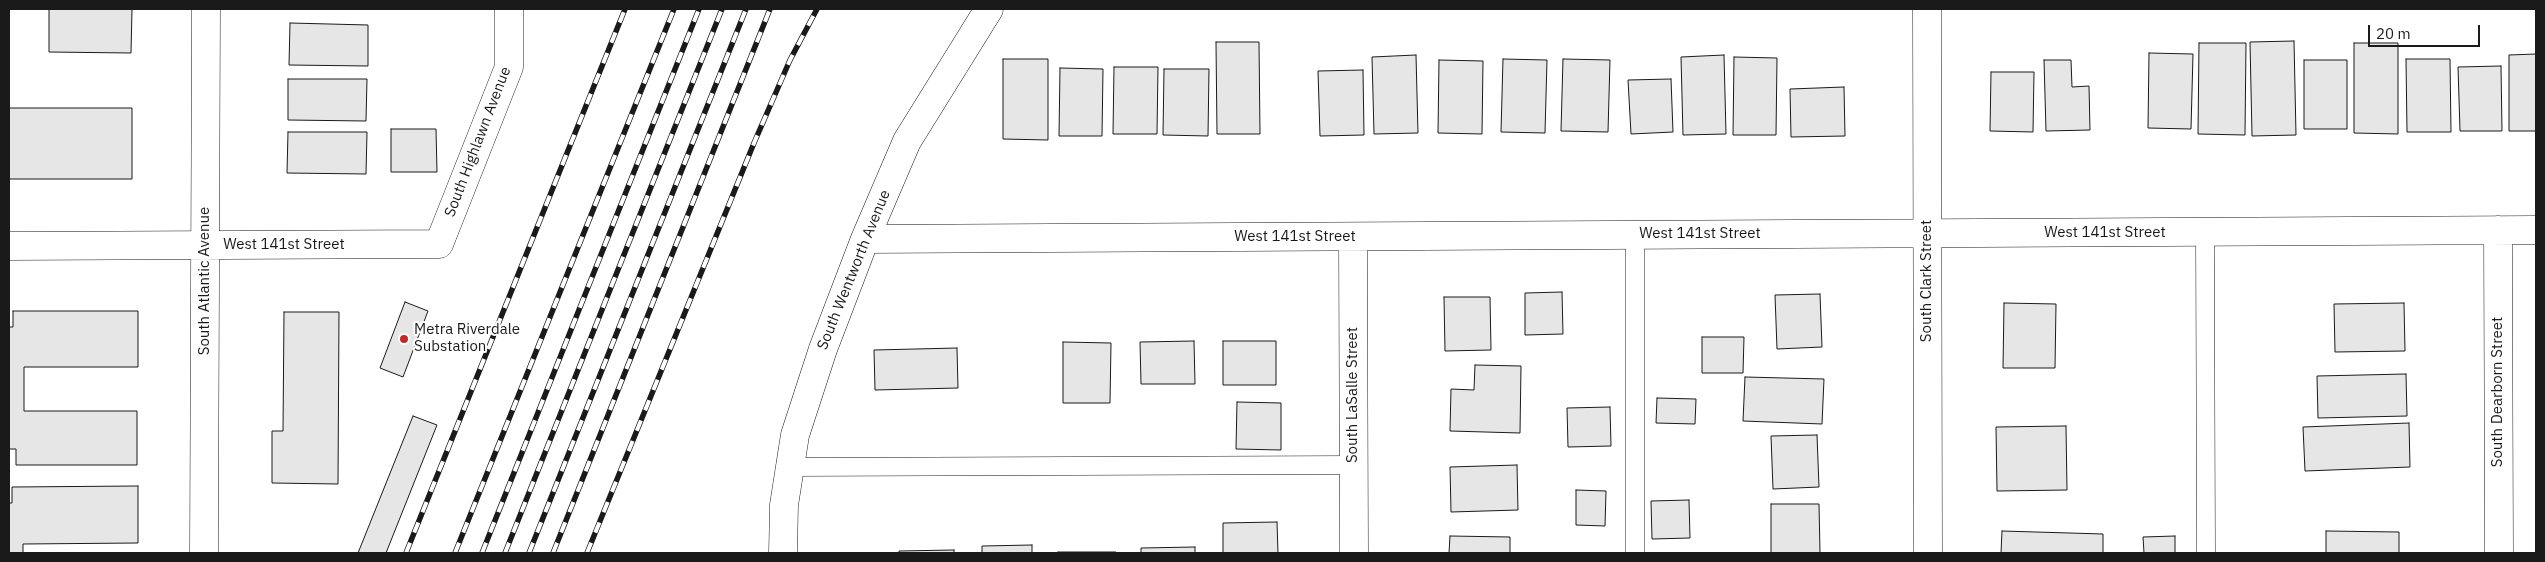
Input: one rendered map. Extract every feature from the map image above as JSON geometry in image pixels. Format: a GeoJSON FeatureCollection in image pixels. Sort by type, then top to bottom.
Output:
{"type":"FeatureCollection","features":[{"type":"Feature","properties":{"kind":"street","name":"South Atlantic Avenue"},"geometry":{"type":"LineString","coordinates":[[204,553],[206,9]]}},
{"type":"Feature","properties":{"kind":"street","name":"South Highlawn Avenue"},"geometry":{"type":"LineString","coordinates":[[439,244],[509,67],[509,9]]}},
{"type":"Feature","properties":{"kind":"street","name":"South Wentworth Avenue"},"geometry":{"type":"LineString","coordinates":[[783,553],[784,505],[795,435],[823,349],[864,239],[907,141],[989,9]]}},
{"type":"Feature","properties":{"kind":"street","name":"South Clark Street"},"geometry":{"type":"LineString","coordinates":[[1927,9],[1928,553]]}},
{"type":"Feature","properties":{"kind":"street","name":"South Dearborn Street"},"geometry":{"type":"LineString","coordinates":[[2498,230],[2499,553]]}},
{"type":"Feature","properties":{"kind":"street","name":"West 141st Street"},"geometry":{"type":"LineString","coordinates":[[864,239],[2536,230]]}},
{"type":"Feature","properties":{"kind":"street","name":"South LaSalle Street"},"geometry":{"type":"LineString","coordinates":[[1353,236],[1354,553]]}},
{"type":"Feature","properties":{"kind":"street","name":"West 141st Street"},"geometry":{"type":"LineString","coordinates":[[9,246],[439,244]]}},
{"type":"Feature","properties":{"kind":"lane"},"geometry":{"type":"LineString","coordinates":[[2205,232],[2206,553]]}},
{"type":"Feature","properties":{"kind":"lane"},"geometry":{"type":"LineString","coordinates":[[1635,235],[1635,553]]}},
{"type":"Feature","properties":{"kind":"lane"},"geometry":{"type":"LineString","coordinates":[[790,467],[1354,465]]}},
{"type":"Feature","properties":{"kind":"building"},"geometry":{"type":"Polygon","coordinates":[[[49,9],[132,9],[131,53],[49,52],[49,9]]]}},
{"type":"Feature","properties":{"kind":"building"},"geometry":{"type":"Polygon","coordinates":[[[290,23],[368,25],[368,66],[289,65],[290,23]]]}},
{"type":"Feature","properties":{"kind":"building"},"geometry":{"type":"Polygon","coordinates":[[[2294,41],[2296,135],[2252,136],[2250,42],[2294,41]]]}},
{"type":"Feature","properties":{"kind":"building"},"geometry":{"type":"Polygon","coordinates":[[[1216,42],[1259,42],[1260,134],[1217,134],[1216,42]]]}},
{"type":"Feature","properties":{"kind":"building"},"geometry":{"type":"Polygon","coordinates":[[[2199,43],[2246,43],[2245,135],[2198,134],[2199,43]]]}},
{"type":"Feature","properties":{"kind":"building"},"geometry":{"type":"Polygon","coordinates":[[[2354,43],[2398,43],[2398,134],[2354,133],[2354,43]]]}},
{"type":"Feature","properties":{"kind":"building"},"geometry":{"type":"Polygon","coordinates":[[[2149,53],[2193,54],[2191,129],[2148,128],[2149,53]]]}},
{"type":"Feature","properties":{"kind":"building"},"geometry":{"type":"Polygon","coordinates":[[[2536,54],[2536,131],[2509,131],[2509,55],[2536,54]]]}},
{"type":"Feature","properties":{"kind":"building"},"geometry":{"type":"Polygon","coordinates":[[[1416,55],[1418,133],[1374,134],[1372,57],[1416,55]]]}},
{"type":"Feature","properties":{"kind":"building"},"geometry":{"type":"Polygon","coordinates":[[[1724,55],[1726,134],[1683,135],[1681,57],[1724,55]]]}},
{"type":"Feature","properties":{"kind":"building"},"geometry":{"type":"Polygon","coordinates":[[[1734,57],[1777,58],[1776,135],[1733,135],[1734,57]]]}},
{"type":"Feature","properties":{"kind":"building"},"geometry":{"type":"Polygon","coordinates":[[[1003,59],[1048,59],[1048,140],[1003,139],[1003,59]]]}},
{"type":"Feature","properties":{"kind":"building"},"geometry":{"type":"Polygon","coordinates":[[[1503,59],[1547,60],[1545,133],[1501,132],[1503,59]]]}},
{"type":"Feature","properties":{"kind":"building"},"geometry":{"type":"Polygon","coordinates":[[[1563,59],[1610,60],[1608,132],[1561,131],[1563,59]]]}},
{"type":"Feature","properties":{"kind":"building"},"geometry":{"type":"Polygon","coordinates":[[[2406,59],[2450,59],[2451,132],[2407,132],[2406,59]]]}},
{"type":"Feature","properties":{"kind":"building"},"geometry":{"type":"Polygon","coordinates":[[[1439,60],[1483,61],[1482,134],[1438,133],[1439,60]]]}},
{"type":"Feature","properties":{"kind":"building"},"geometry":{"type":"Polygon","coordinates":[[[2044,60],[2071,60],[2072,87],[2089,86],[2090,130],[2046,131],[2044,60]]]}},
{"type":"Feature","properties":{"kind":"building"},"geometry":{"type":"Polygon","coordinates":[[[2304,60],[2347,60],[2347,129],[2304,129],[2304,60]]]}},
{"type":"Feature","properties":{"kind":"building"},"geometry":{"type":"Polygon","coordinates":[[[2501,66],[2502,131],[2460,131],[2458,67],[2501,66]]]}},
{"type":"Feature","properties":{"kind":"building"},"geometry":{"type":"Polygon","coordinates":[[[1114,67],[1158,67],[1157,134],[1113,134],[1114,67]]]}},
{"type":"Feature","properties":{"kind":"building"},"geometry":{"type":"Polygon","coordinates":[[[1060,68],[1103,69],[1102,136],[1059,136],[1060,68]]]}},
{"type":"Feature","properties":{"kind":"building"},"geometry":{"type":"Polygon","coordinates":[[[1164,69],[1209,69],[1208,136],[1163,135],[1164,69]]]}},
{"type":"Feature","properties":{"kind":"building"},"geometry":{"type":"Polygon","coordinates":[[[1363,70],[1364,135],[1320,136],[1318,71],[1363,70]]]}},
{"type":"Feature","properties":{"kind":"building"},"geometry":{"type":"Polygon","coordinates":[[[1991,72],[2034,72],[2033,132],[1990,131],[1991,72]]]}},
{"type":"Feature","properties":{"kind":"building"},"geometry":{"type":"Polygon","coordinates":[[[288,79],[367,79],[366,121],[288,120],[288,79]]]}},
{"type":"Feature","properties":{"kind":"building"},"geometry":{"type":"Polygon","coordinates":[[[1671,79],[1673,132],[1631,134],[1628,80],[1671,79]]]}},
{"type":"Feature","properties":{"kind":"building"},"geometry":{"type":"Polygon","coordinates":[[[1844,87],[1845,136],[1791,137],[1790,89],[1844,87]]]}},
{"type":"Feature","properties":{"kind":"building"},"geometry":{"type":"Polygon","coordinates":[[[9,108],[132,108],[132,179],[9,179],[9,108]]]}},
{"type":"Feature","properties":{"kind":"building"},"geometry":{"type":"Polygon","coordinates":[[[391,129],[436,129],[437,172],[391,172],[391,129]]]}},
{"type":"Feature","properties":{"kind":"building"},"geometry":{"type":"Polygon","coordinates":[[[288,132],[367,132],[366,174],[287,173],[288,132]]]}},
{"type":"Feature","properties":{"kind":"building"},"geometry":{"type":"Polygon","coordinates":[[[1562,292],[1563,334],[1525,335],[1525,293],[1562,292]]]}},
{"type":"Feature","properties":{"kind":"building"},"geometry":{"type":"Polygon","coordinates":[[[1820,294],[1822,347],[1777,349],[1775,295],[1820,294]]]}},
{"type":"Feature","properties":{"kind":"building"},"geometry":{"type":"Polygon","coordinates":[[[1444,297],[1490,297],[1491,350],[1445,351],[1444,297]]]}},
{"type":"Feature","properties":{"kind":"building","name":"Metra Riverdale Substation"},"geometry":{"type":"Polygon","coordinates":[[[405,302],[428,311],[403,377],[380,368],[405,302]]]}},
{"type":"Feature","properties":{"kind":"building"},"geometry":{"type":"Polygon","coordinates":[[[2004,303],[2056,304],[2055,368],[2003,368],[2004,303]]]}},
{"type":"Feature","properties":{"kind":"building"},"geometry":{"type":"Polygon","coordinates":[[[2404,303],[2405,351],[2335,352],[2334,304],[2404,303]]]}},
{"type":"Feature","properties":{"kind":"building"},"geometry":{"type":"Polygon","coordinates":[[[13,311],[138,311],[138,367],[24,367],[24,411],[137,411],[137,465],[16,465],[16,449],[9,449],[9,327],[13,327],[13,311]]]}},
{"type":"Feature","properties":{"kind":"building"},"geometry":{"type":"Polygon","coordinates":[[[284,312],[339,312],[338,484],[272,483],[272,431],[283,431],[284,312]]]}},
{"type":"Feature","properties":{"kind":"building"},"geometry":{"type":"Polygon","coordinates":[[[1702,337],[1744,337],[1743,373],[1702,373],[1702,337]]]}},
{"type":"Feature","properties":{"kind":"building"},"geometry":{"type":"Polygon","coordinates":[[[1194,341],[1195,384],[1141,384],[1140,342],[1194,341]]]}},
{"type":"Feature","properties":{"kind":"building"},"geometry":{"type":"Polygon","coordinates":[[[1223,341],[1276,341],[1276,385],[1223,385],[1223,341]]]}},
{"type":"Feature","properties":{"kind":"building"},"geometry":{"type":"Polygon","coordinates":[[[1063,342],[1111,343],[1110,403],[1063,403],[1063,342]]]}},
{"type":"Feature","properties":{"kind":"building"},"geometry":{"type":"Polygon","coordinates":[[[957,348],[958,388],[875,390],[874,350],[957,348]]]}},
{"type":"Feature","properties":{"kind":"building"},"geometry":{"type":"Polygon","coordinates":[[[1475,365],[1521,366],[1520,433],[1450,431],[1451,389],[1474,390],[1475,365]]]}},
{"type":"Feature","properties":{"kind":"building"},"geometry":{"type":"Polygon","coordinates":[[[2406,374],[2407,416],[2318,418],[2317,376],[2406,374]]]}},
{"type":"Feature","properties":{"kind":"building"},"geometry":{"type":"Polygon","coordinates":[[[1745,377],[1824,379],[1822,424],[1743,421],[1745,377]]]}},
{"type":"Feature","properties":{"kind":"building"},"geometry":{"type":"Polygon","coordinates":[[[1657,398],[1696,399],[1695,424],[1656,423],[1657,398]]]}},
{"type":"Feature","properties":{"kind":"building"},"geometry":{"type":"Polygon","coordinates":[[[1237,402],[1281,403],[1281,450],[1236,449],[1237,402]]]}},
{"type":"Feature","properties":{"kind":"building"},"geometry":{"type":"Polygon","coordinates":[[[1610,407],[1611,446],[1568,447],[1567,408],[1610,407]]]}},
{"type":"Feature","properties":{"kind":"building"},"geometry":{"type":"Polygon","coordinates":[[[413,416],[437,425],[386,553],[358,553],[413,416]]]}},
{"type":"Feature","properties":{"kind":"building"},"geometry":{"type":"Polygon","coordinates":[[[2409,423],[2410,467],[2305,471],[2303,427],[2409,423]]]}},
{"type":"Feature","properties":{"kind":"building"},"geometry":{"type":"Polygon","coordinates":[[[2066,426],[2067,490],[1997,491],[1996,427],[2066,426]]]}},
{"type":"Feature","properties":{"kind":"building"},"geometry":{"type":"Polygon","coordinates":[[[1817,435],[1819,487],[1773,489],[1771,436],[1817,435]]]}},
{"type":"Feature","properties":{"kind":"building"},"geometry":{"type":"Polygon","coordinates":[[[1517,465],[1518,510],[1451,512],[1450,467],[1517,465]]]}},
{"type":"Feature","properties":{"kind":"building"},"geometry":{"type":"Polygon","coordinates":[[[138,486],[138,543],[23,544],[23,553],[9,553],[9,503],[12,503],[12,487],[138,486]]]}},
{"type":"Feature","properties":{"kind":"building"},"geometry":{"type":"Polygon","coordinates":[[[1576,490],[1606,491],[1605,526],[1576,525],[1576,490]]]}},
{"type":"Feature","properties":{"kind":"building"},"geometry":{"type":"Polygon","coordinates":[[[1689,500],[1690,538],[1652,539],[1651,501],[1689,500]]]}},
{"type":"Feature","properties":{"kind":"building"},"geometry":{"type":"Polygon","coordinates":[[[1771,504],[1819,504],[1820,553],[1771,553],[1771,504]]]}},
{"type":"Feature","properties":{"kind":"building"},"geometry":{"type":"Polygon","coordinates":[[[1277,522],[1278,553],[1223,553],[1223,523],[1277,522]]]}},
{"type":"Feature","properties":{"kind":"building"},"geometry":{"type":"Polygon","coordinates":[[[2002,531],[2103,534],[2103,553],[2001,553],[2002,531]]]}},
{"type":"Feature","properties":{"kind":"building"},"geometry":{"type":"Polygon","coordinates":[[[2326,531],[2399,532],[2399,553],[2326,553],[2326,531]]]}},
{"type":"Feature","properties":{"kind":"building"},"geometry":{"type":"Polygon","coordinates":[[[1450,536],[1510,537],[1510,553],[1449,553],[1450,536]]]}},
{"type":"Feature","properties":{"kind":"building"},"geometry":{"type":"Polygon","coordinates":[[[2175,536],[2175,553],[2144,553],[2143,537],[2175,536]]]}},
{"type":"Feature","properties":{"kind":"building"},"geometry":{"type":"Polygon","coordinates":[[[1032,545],[1032,553],[982,553],[982,546],[1032,545]]]}},
{"type":"Feature","properties":{"kind":"building"},"geometry":{"type":"Polygon","coordinates":[[[1195,547],[1195,553],[1141,553],[1141,548],[1195,547]]]}},
{"type":"Feature","properties":{"kind":"building"},"geometry":{"type":"Polygon","coordinates":[[[954,550],[954,553],[899,553],[899,551],[954,550]]]}},
{"type":"Feature","properties":{"kind":"building"},"geometry":{"type":"Polygon","coordinates":[[[1116,552],[1116,553],[1058,553],[1116,552]]]}},
{"type":"Feature","properties":{"kind":"railway"},"geometry":{"type":"LineString","coordinates":[[406,553],[625,9]]}},
{"type":"Feature","properties":{"kind":"railway"},"geometry":{"type":"LineString","coordinates":[[455,553],[674,9]]}},
{"type":"Feature","properties":{"kind":"railway"},"geometry":{"type":"LineString","coordinates":[[482,553],[699,9]]}},
{"type":"Feature","properties":{"kind":"railway"},"geometry":{"type":"LineString","coordinates":[[505,553],[722,9]]}},
{"type":"Feature","properties":{"kind":"railway"},"geometry":{"type":"LineString","coordinates":[[529,553],[746,9]]}},
{"type":"Feature","properties":{"kind":"railway"},"geometry":{"type":"LineString","coordinates":[[553,553],[770,9]]}},
{"type":"Feature","properties":{"kind":"railway"},"geometry":{"type":"LineString","coordinates":[[587,553],[754,143],[790,60],[817,9]]}},
{"type":"Feature","properties":{"kind":"place","name":"Metra Riverdale Substation"},"geometry":{"type":"Point","coordinates":[404,339]}}]}
